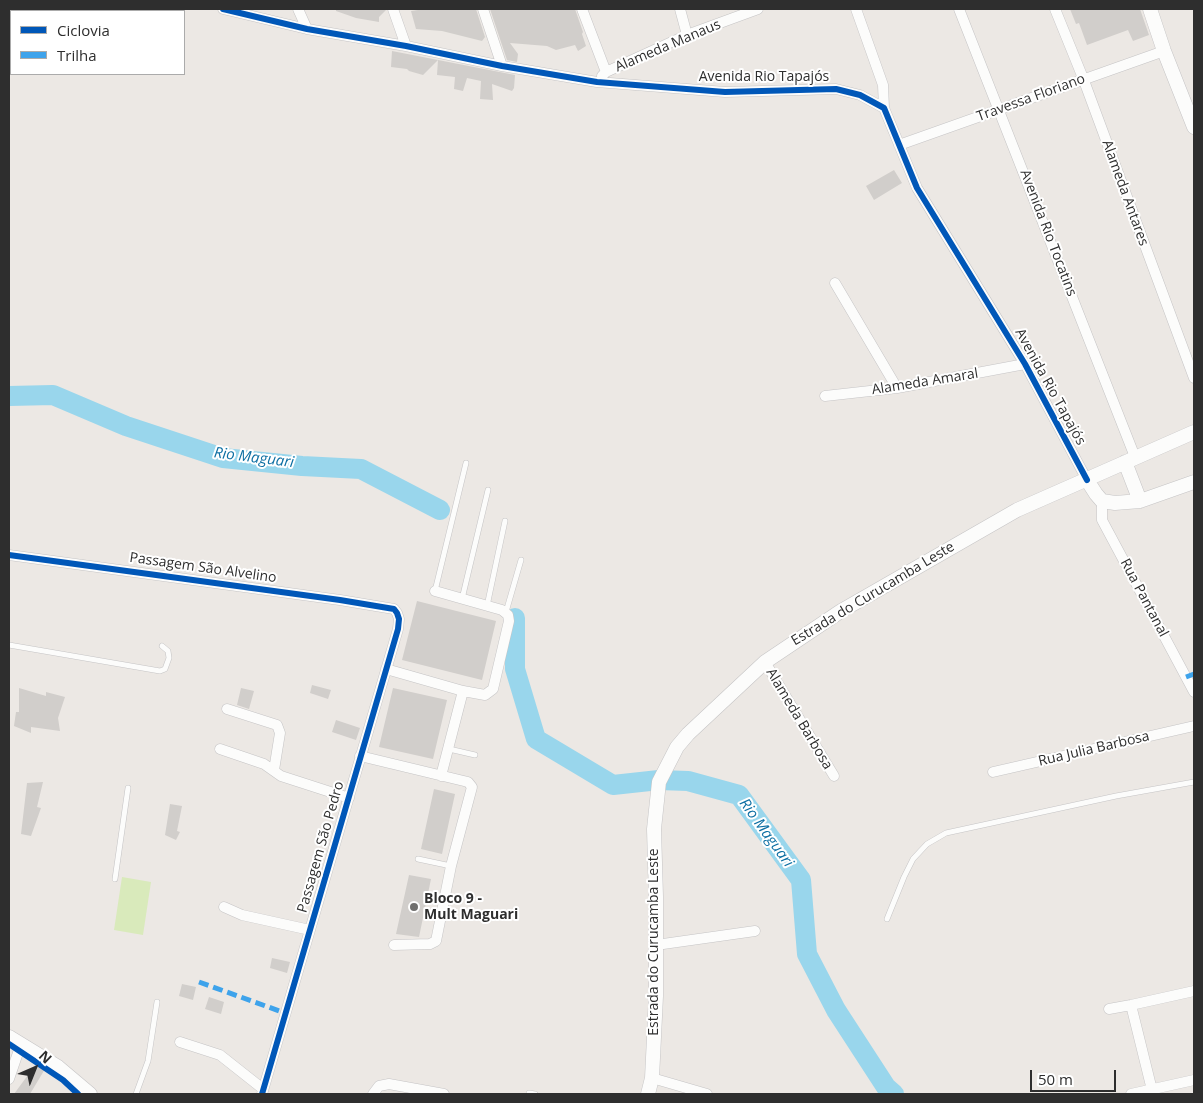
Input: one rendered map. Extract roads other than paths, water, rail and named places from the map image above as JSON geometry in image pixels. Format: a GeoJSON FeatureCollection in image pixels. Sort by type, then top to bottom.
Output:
{"type":"FeatureCollection","features":[{"type":"Feature","properties":{"kind":"main road"},"geometry":{"type":"LineString","coordinates":[[1150,9],[1164,51],[1194,127]]}},
{"type":"Feature","properties":{"kind":"main road","name":"Estrada do Curucamba Leste"},"geometry":{"type":"LineString","coordinates":[[648,1094],[652,1078],[656,996],[654,829],[660,778],[677,748],[688,734],[765,662],[841,610],[1017,510],[1194,432]]}},
{"type":"Feature","properties":{"kind":"main road"},"geometry":{"type":"LineString","coordinates":[[1130,459],[1140,500]]}},
{"type":"Feature","properties":{"kind":"main road"},"geometry":{"type":"LineString","coordinates":[[1087,480],[1102,501],[1115,503],[1140,500],[1194,482]]}},
{"type":"Feature","properties":{"kind":"main road"},"geometry":{"type":"LineString","coordinates":[[9,1037],[58,1067],[90,1094]]}},
{"type":"Feature","properties":{"kind":"street","name":"Avenida Rio Tapajós"},"geometry":{"type":"LineString","coordinates":[[223,9],[307,30],[406,46],[502,66],[597,82],[725,92],[836,89],[860,95],[884,108],[925,203],[1025,364],[1087,480]]}},
{"type":"Feature","properties":{"kind":"street"},"geometry":{"type":"LineString","coordinates":[[298,9],[307,30]]}},
{"type":"Feature","properties":{"kind":"street"},"geometry":{"type":"LineString","coordinates":[[393,9],[406,46]]}},
{"type":"Feature","properties":{"kind":"street"},"geometry":{"type":"LineString","coordinates":[[483,9],[502,66]]}},
{"type":"Feature","properties":{"kind":"street"},"geometry":{"type":"LineString","coordinates":[[582,9],[606,72],[597,82]]}},
{"type":"Feature","properties":{"kind":"street"},"geometry":{"type":"LineString","coordinates":[[680,9],[687,35]]}},
{"type":"Feature","properties":{"kind":"street","name":"Alameda Manaus"},"geometry":{"type":"LineString","coordinates":[[606,72],[687,35],[758,9]]}},
{"type":"Feature","properties":{"kind":"street"},"geometry":{"type":"LineString","coordinates":[[856,9],[883,85],[884,108]]}},
{"type":"Feature","properties":{"kind":"street","name":"Avenida Rio Tocatins"},"geometry":{"type":"LineString","coordinates":[[959,9],[1000,110],[1130,459]]}},
{"type":"Feature","properties":{"kind":"street","name":"Alameda Antares"},"geometry":{"type":"LineString","coordinates":[[1055,9],[1083,78],[1194,378]]}},
{"type":"Feature","properties":{"kind":"street","name":"Travessa Floriano"},"geometry":{"type":"LineString","coordinates":[[899,145],[1000,110],[1083,78],[1164,51]]}},
{"type":"Feature","properties":{"kind":"street"},"geometry":{"type":"LineString","coordinates":[[835,283],[897,388]]}},
{"type":"Feature","properties":{"kind":"street","name":"Alameda Amaral"},"geometry":{"type":"LineString","coordinates":[[825,396],[897,388],[1025,364]]}},
{"type":"Feature","properties":{"kind":"street","name":"Rua Pantanal"},"geometry":{"type":"LineString","coordinates":[[1102,501],[1102,520],[1194,692]]}},
{"type":"Feature","properties":{"kind":"street","name":"Passagem São Alvelino"},"geometry":{"type":"LineString","coordinates":[[9,555],[394,608]]}},
{"type":"Feature","properties":{"kind":"street"},"geometry":{"type":"LineString","coordinates":[[386,669],[463,691],[485,695],[493,689],[509,621],[506,612],[435,591]]}},
{"type":"Feature","properties":{"kind":"street","name":"Passagem São Pedro"},"geometry":{"type":"LineString","coordinates":[[263,1092],[398,628],[399,619],[394,608]]}},
{"type":"Feature","properties":{"kind":"street","name":"Alameda Barbosa"},"geometry":{"type":"LineString","coordinates":[[765,662],[834,776]]}},
{"type":"Feature","properties":{"kind":"street"},"geometry":{"type":"LineString","coordinates":[[441,776],[463,691]]}},
{"type":"Feature","properties":{"kind":"street"},"geometry":{"type":"LineString","coordinates":[[227,709],[277,725],[280,733],[274,770]]}},
{"type":"Feature","properties":{"kind":"street","name":"Rua Julia Barbosa"},"geometry":{"type":"LineString","coordinates":[[993,772],[1194,726]]}},
{"type":"Feature","properties":{"kind":"street"},"geometry":{"type":"LineString","coordinates":[[220,749],[274,770],[281,776],[349,798]]}},
{"type":"Feature","properties":{"kind":"street"},"geometry":{"type":"LineString","coordinates":[[360,756],[468,782],[472,790],[451,866],[436,941],[430,944],[394,945]]}},
{"type":"Feature","properties":{"kind":"street"},"geometry":{"type":"LineString","coordinates":[[224,907],[242,915],[310,930]]}},
{"type":"Feature","properties":{"kind":"street"},"geometry":{"type":"LineString","coordinates":[[656,945],[755,932]]}},
{"type":"Feature","properties":{"kind":"street"},"geometry":{"type":"LineString","coordinates":[[1109,1009],[1194,991]]}},
{"type":"Feature","properties":{"kind":"street"},"geometry":{"type":"LineString","coordinates":[[1131,1005],[1153,1092]]}},
{"type":"Feature","properties":{"kind":"street"},"geometry":{"type":"LineString","coordinates":[[180,1042],[220,1055],[263,1092]]}},
{"type":"Feature","properties":{"kind":"street"},"geometry":{"type":"LineString","coordinates":[[9,1078],[21,1044]]}},
{"type":"Feature","properties":{"kind":"street"},"geometry":{"type":"LineString","coordinates":[[652,1078],[707,1094]]}},
{"type":"Feature","properties":{"kind":"street"},"geometry":{"type":"LineString","coordinates":[[1131,1094],[1153,1092],[1194,1080]]}},
{"type":"Feature","properties":{"kind":"street"},"geometry":{"type":"LineString","coordinates":[[373,1094],[379,1086],[390,1084],[444,1094]]}},
{"type":"Feature","properties":{"kind":"lane"},"geometry":{"type":"LineString","coordinates":[[435,591],[466,463]]}},
{"type":"Feature","properties":{"kind":"lane"},"geometry":{"type":"LineString","coordinates":[[462,599],[488,490]]}},
{"type":"Feature","properties":{"kind":"lane"},"geometry":{"type":"LineString","coordinates":[[487,606],[505,521]]}},
{"type":"Feature","properties":{"kind":"lane"},"geometry":{"type":"LineString","coordinates":[[506,612],[522,560]]}},
{"type":"Feature","properties":{"kind":"lane"},"geometry":{"type":"LineString","coordinates":[[9,645],[160,671],[165,669],[169,658],[168,650],[162,646]]}},
{"type":"Feature","properties":{"kind":"lane"},"geometry":{"type":"LineString","coordinates":[[449,749],[475,754]]}},
{"type":"Feature","properties":{"kind":"lane"},"geometry":{"type":"LineString","coordinates":[[887,919],[913,859],[927,844],[946,833],[1116,796],[1194,782]]}},
{"type":"Feature","properties":{"kind":"lane"},"geometry":{"type":"LineString","coordinates":[[115,879],[128,788]]}},
{"type":"Feature","properties":{"kind":"lane"},"geometry":{"type":"LineString","coordinates":[[418,859],[451,866]]}},
{"type":"Feature","properties":{"kind":"lane"},"geometry":{"type":"LineString","coordinates":[[136,1094],[148,1061],[157,1002]]}},
{"type":"Feature","properties":{"kind":"waterway","name":"Rio Maguari"},"geometry":{"type":"LineString","coordinates":[[9,396],[53,395],[126,426],[223,458],[302,466],[361,469],[440,510]]}},
{"type":"Feature","properties":{"kind":"waterway","name":"Rio Maguari"},"geometry":{"type":"LineString","coordinates":[[515,618],[515,669],[536,739],[613,785],[659,780],[688,781],[739,795],[801,880],[807,954],[836,1010],[886,1087],[894,1094]]}},
{"type":"Feature","properties":{"kind":"place","name":"Bloco 9 - Mult Maguari"},"geometry":{"type":"Point","coordinates":[414,907]}}]}
